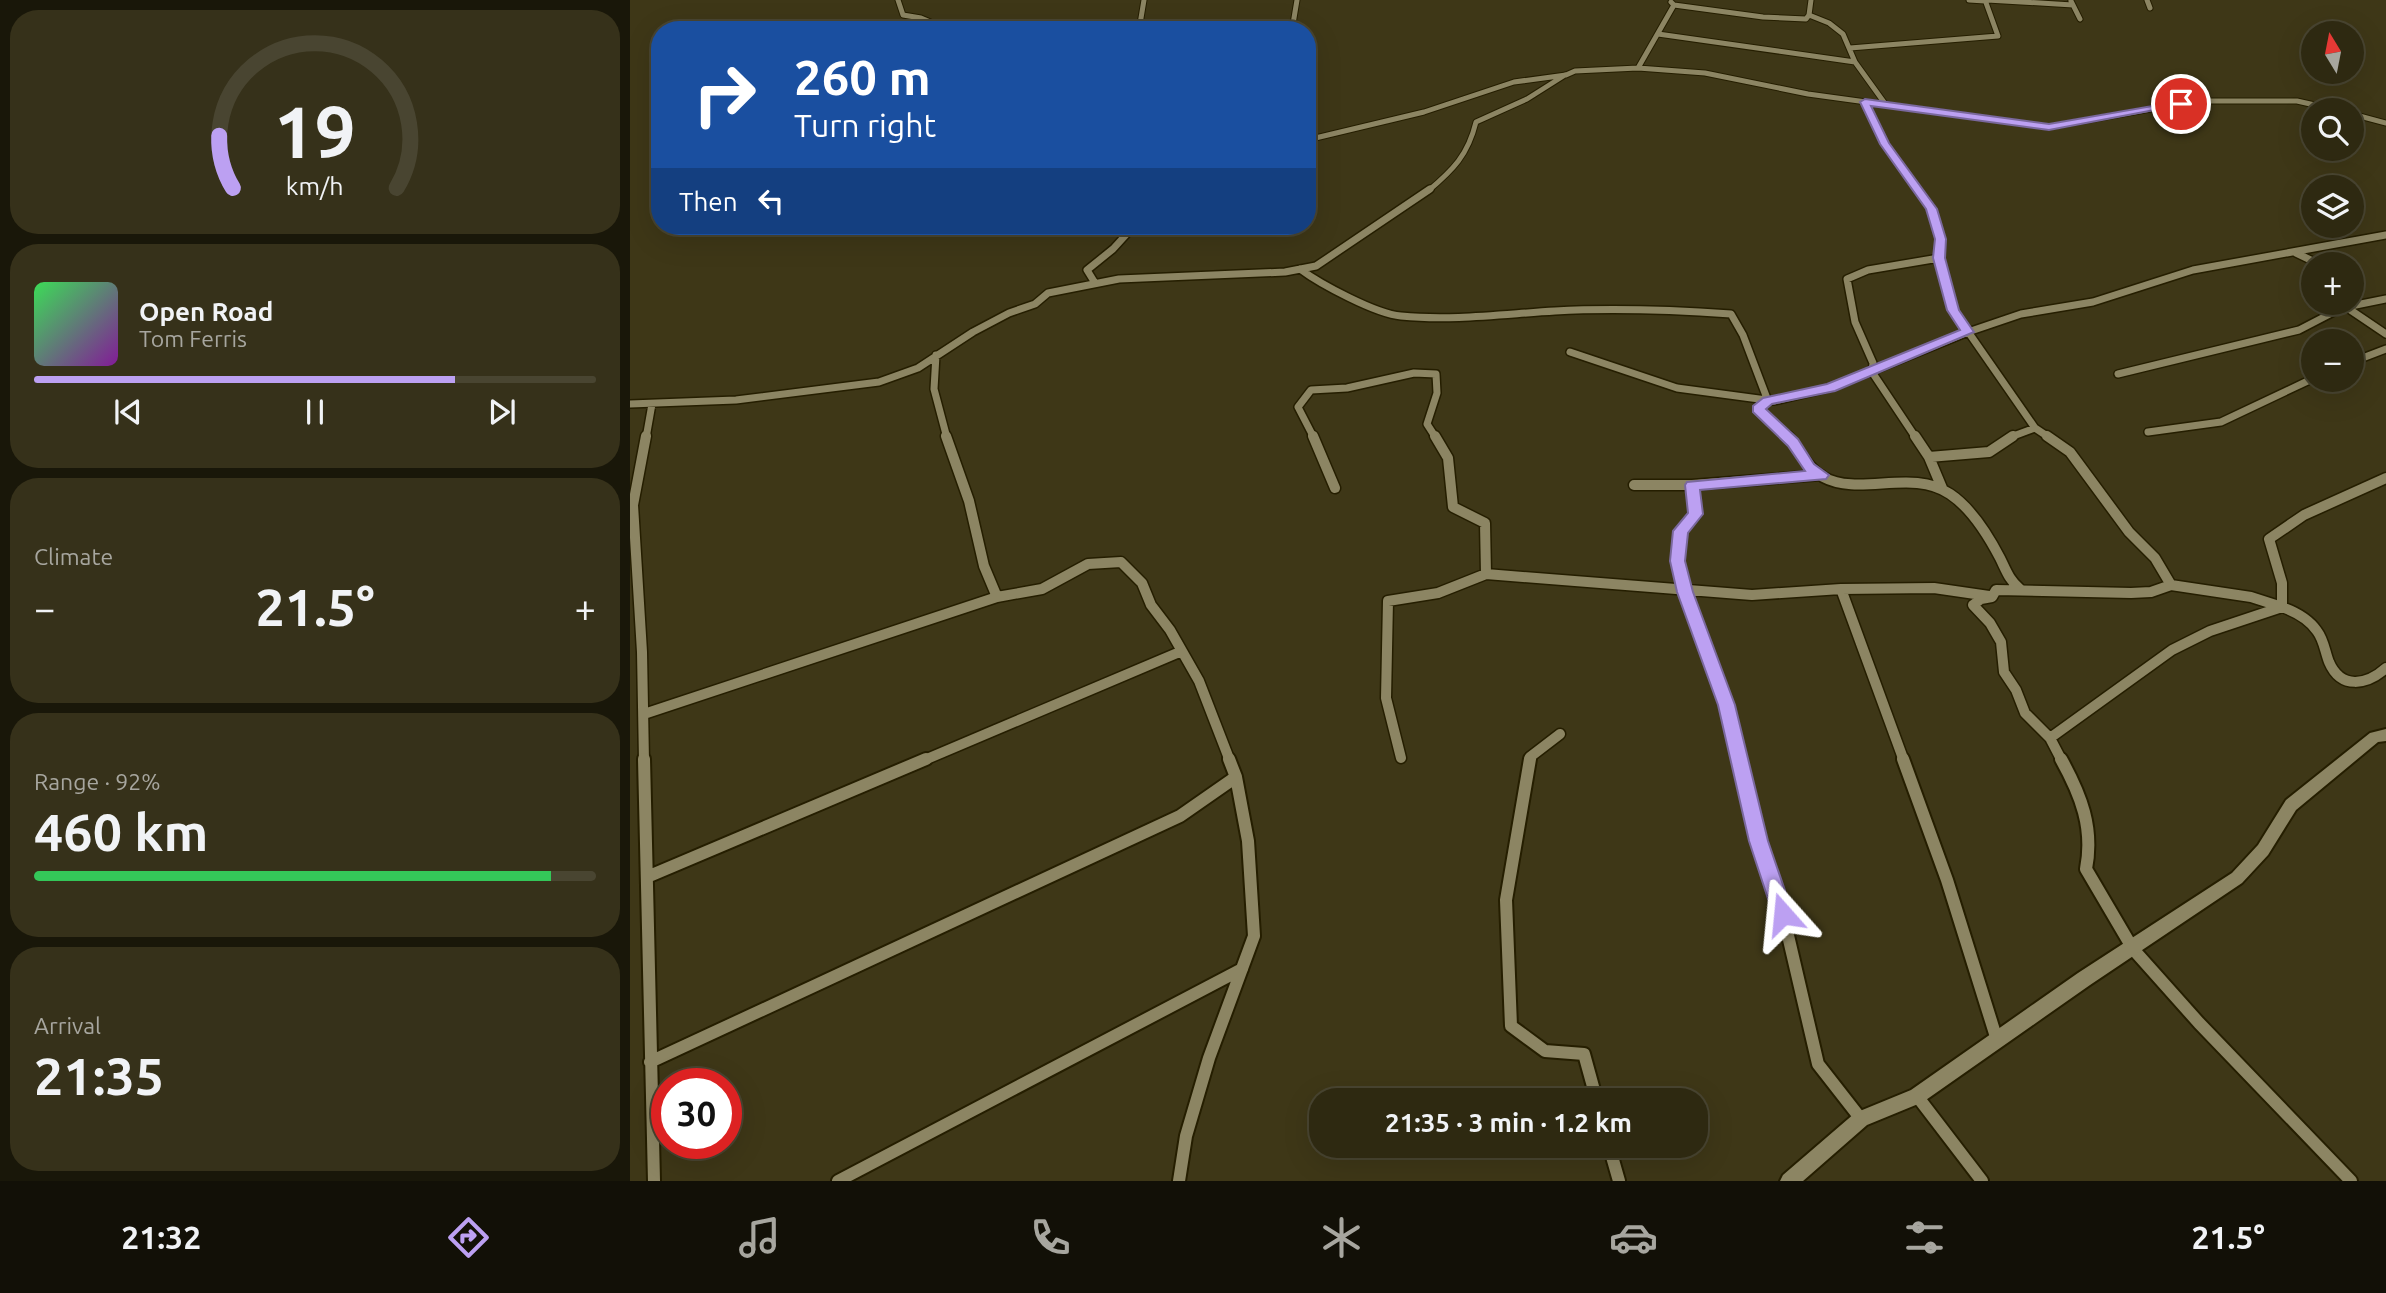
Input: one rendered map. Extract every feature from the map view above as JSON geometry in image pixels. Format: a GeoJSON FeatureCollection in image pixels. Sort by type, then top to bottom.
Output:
{"type":"FeatureCollection","features":[{"type":"Feature","properties":{"kind":"street"},"geometry":{"type":"LineString","coordinates":[[898,0],[903,15],[928,21]]}},
{"type":"Feature","properties":{"kind":"street"},"geometry":{"type":"LineString","coordinates":[[1140,21],[1144,0]]}},
{"type":"Feature","properties":{"kind":"street"},"geometry":{"type":"LineString","coordinates":[[1294,21],[1297,0]]}},
{"type":"Feature","properties":{"kind":"street"},"geometry":{"type":"LineString","coordinates":[[1638,68],[1672,3],[1763,17],[1806,19],[1811,0]]}},
{"type":"Feature","properties":{"kind":"street"},"geometry":{"type":"LineString","coordinates":[[1969,0],[2072,3],[2080,19]]}},
{"type":"Feature","properties":{"kind":"street"},"geometry":{"type":"LineString","coordinates":[[1850,48],[1998,36],[1986,0]]}},
{"type":"Feature","properties":{"kind":"street"},"geometry":{"type":"LineString","coordinates":[[2147,0],[2150,8]]}},
{"type":"Feature","properties":{"kind":"street"},"geometry":{"type":"LineString","coordinates":[[1809,15],[1829,23],[1843,34],[1855,61],[1886,105]]}},
{"type":"Feature","properties":{"kind":"street"},"geometry":{"type":"LineString","coordinates":[[1658,34],[1855,61]]}},
{"type":"Feature","properties":{"kind":"street"},"geometry":{"type":"LineString","coordinates":[[630,404],[736,400],[789,391],[870,383],[918,368],[1009,313],[1035,304],[1048,293],[1145,276],[1275,273],[1316,266],[1419,198],[1455,168],[1472,138],[1476,122],[1527,99],[1575,71],[1638,68],[1705,73],[1865,102],[2049,127],[2196,101],[2301,102]]}},
{"type":"Feature","properties":{"kind":"street"},"geometry":{"type":"LineString","coordinates":[[1316,138],[1424,112],[1514,82],[1566,75]]}},
{"type":"Feature","properties":{"kind":"street"},"geometry":{"type":"LineString","coordinates":[[1865,102],[1885,144],[1931,209],[1941,239],[1939,258],[1953,310],[2035,428],[2070,452],[2130,532],[2155,558],[2171,585]]}},
{"type":"Feature","properties":{"kind":"street"},"geometry":{"type":"LineString","coordinates":[[2364,117],[2386,123]]}},
{"type":"Feature","properties":{"kind":"street"},"geometry":{"type":"LineString","coordinates":[[1096,283],[1087,270],[1126,235]]}},
{"type":"Feature","properties":{"kind":"street"},"geometry":{"type":"LineString","coordinates":[[1570,352],[1677,388],[1768,401],[1830,388],[1968,332],[2021,314],[2093,302],[2193,270],[2386,235]]}},
{"type":"Feature","properties":{"kind":"street"},"geometry":{"type":"LineString","coordinates":[[2297,253],[2301,255]]}},
{"type":"Feature","properties":{"kind":"street"},"geometry":{"type":"LineString","coordinates":[[1939,258],[1868,270],[1847,279],[1855,322],[1873,363],[1872,372],[1929,457],[1942,488]]}},
{"type":"Feature","properties":{"kind":"street"},"geometry":{"type":"LineString","coordinates":[[1300,269],[1323,286],[1398,316],[1686,311],[1731,314],[1743,335],[1768,401]]}},
{"type":"Feature","properties":{"kind":"street"},"geometry":{"type":"LineString","coordinates":[[2364,302],[2386,299]]}},
{"type":"Feature","properties":{"kind":"street"},"geometry":{"type":"LineString","coordinates":[[2118,374],[2299,330],[2328,315]]}},
{"type":"Feature","properties":{"kind":"street"},"geometry":{"type":"LineString","coordinates":[[2363,315],[2386,334]]}},
{"type":"Feature","properties":{"kind":"street"},"geometry":{"type":"LineString","coordinates":[[2364,357],[2386,349]]}},
{"type":"Feature","properties":{"kind":"street"},"geometry":{"type":"LineString","coordinates":[[936,355],[934,389],[951,454],[969,501],[984,566],[997,597]]}},
{"type":"Feature","properties":{"kind":"street"},"geometry":{"type":"LineString","coordinates":[[1335,488],[1306,416],[1298,407],[1311,390],[1347,388],[1413,373],[1436,374],[1437,393],[1427,424],[1448,458],[1453,507],[1485,523],[1486,574]]}},
{"type":"Feature","properties":{"kind":"street"},"geometry":{"type":"LineString","coordinates":[[2148,432],[2221,422],[2301,384]]}},
{"type":"Feature","properties":{"kind":"street"},"geometry":{"type":"LineString","coordinates":[[1768,401],[1758,409],[1793,443],[1809,467],[1828,479],[1845,482],[1894,480],[1942,488],[1958,500],[1976,522],[1999,556],[2009,581],[2021,590]]}},
{"type":"Feature","properties":{"kind":"street"},"geometry":{"type":"LineString","coordinates":[[652,404],[633,505],[643,714],[654,1181]]}},
{"type":"Feature","properties":{"kind":"street"},"geometry":{"type":"LineString","coordinates":[[1929,457],[1989,452],[2006,439],[2035,428]]}},
{"type":"Feature","properties":{"kind":"street"},"geometry":{"type":"LineString","coordinates":[[1634,485],[1692,485],[1821,475]]}},
{"type":"Feature","properties":{"kind":"street"},"geometry":{"type":"LineString","coordinates":[[2284,606],[2282,583],[2269,539],[2304,515],[2386,478]]}},
{"type":"Feature","properties":{"kind":"street"},"geometry":{"type":"LineString","coordinates":[[1692,485],[1696,514],[1681,531],[1678,561],[1685,592],[1726,705],[1759,841],[1783,914],[1818,1064],[1861,1119]]}},
{"type":"Feature","properties":{"kind":"street"},"geometry":{"type":"LineString","coordinates":[[643,714],[997,597],[1042,589],[1088,564],[1121,562],[1142,583],[1151,605],[1199,681],[1236,777],[1248,841],[1254,936],[1209,1058],[1186,1136],[1179,1181]]}},
{"type":"Feature","properties":{"kind":"street"},"geometry":{"type":"LineString","coordinates":[[1401,758],[1390,728],[1384,687],[1388,601],[1438,593],[1486,574],[1685,592],[1752,595],[1926,587],[1958,589],[1992,597]]}},
{"type":"Feature","properties":{"kind":"street"},"geometry":{"type":"LineString","coordinates":[[2351,1181],[2199,1023],[2133,949],[2086,869],[2090,857],[2087,811],[2050,738],[2025,713],[2016,690],[2004,672],[2001,642],[1990,623],[1973,605],[1981,599],[1992,597],[1996,590],[2129,595],[2157,592],[2171,585],[2284,606],[2318,631],[2330,665],[2345,680],[2362,684],[2372,681],[2386,668]]}},
{"type":"Feature","properties":{"kind":"street"},"geometry":{"type":"LineString","coordinates":[[1841,589],[1947,880],[1997,1040]]}},
{"type":"Feature","properties":{"kind":"street"},"geometry":{"type":"LineString","coordinates":[[2050,738],[2172,650],[2210,631],[2284,606]]}},
{"type":"Feature","properties":{"kind":"street"},"geometry":{"type":"LineString","coordinates":[[647,877],[1181,651]]}},
{"type":"Feature","properties":{"kind":"street"},"geometry":{"type":"LineString","coordinates":[[1560,734],[1530,757],[1518,825],[1506,900],[1511,1026],[1545,1051],[1584,1054],[1593,1088]]}},
{"type":"Feature","properties":{"kind":"street"},"geometry":{"type":"LineString","coordinates":[[1789,1181],[1861,1119],[1917,1096],[2084,979],[2237,878],[2263,850],[2291,805],[2375,737],[2386,735]]}},
{"type":"Feature","properties":{"kind":"street"},"geometry":{"type":"LineString","coordinates":[[650,1062],[1180,816],[1236,777]]}},
{"type":"Feature","properties":{"kind":"street"},"geometry":{"type":"LineString","coordinates":[[838,1181],[1242,969]]}},
{"type":"Feature","properties":{"kind":"street"},"geometry":{"type":"LineString","coordinates":[[1917,1096],[1982,1181]]}},
{"type":"Feature","properties":{"kind":"street"},"geometry":{"type":"LineString","coordinates":[[1612,1158],[1619,1181]]}},
{"type":"Feature","properties":{"kind":"route"},"geometry":{"type":"LineString","coordinates":[[1783,914],[1759,841],[1726,705],[1685,592],[1678,561],[1681,531],[1696,514],[1692,485],[1821,475],[1809,467],[1793,443],[1758,409],[1768,401],[1830,388],[1968,332],[1953,310],[1939,258],[1941,239],[1931,209],[1910,183],[1885,144],[1865,102],[2049,127],[2181,104]]}}]}
